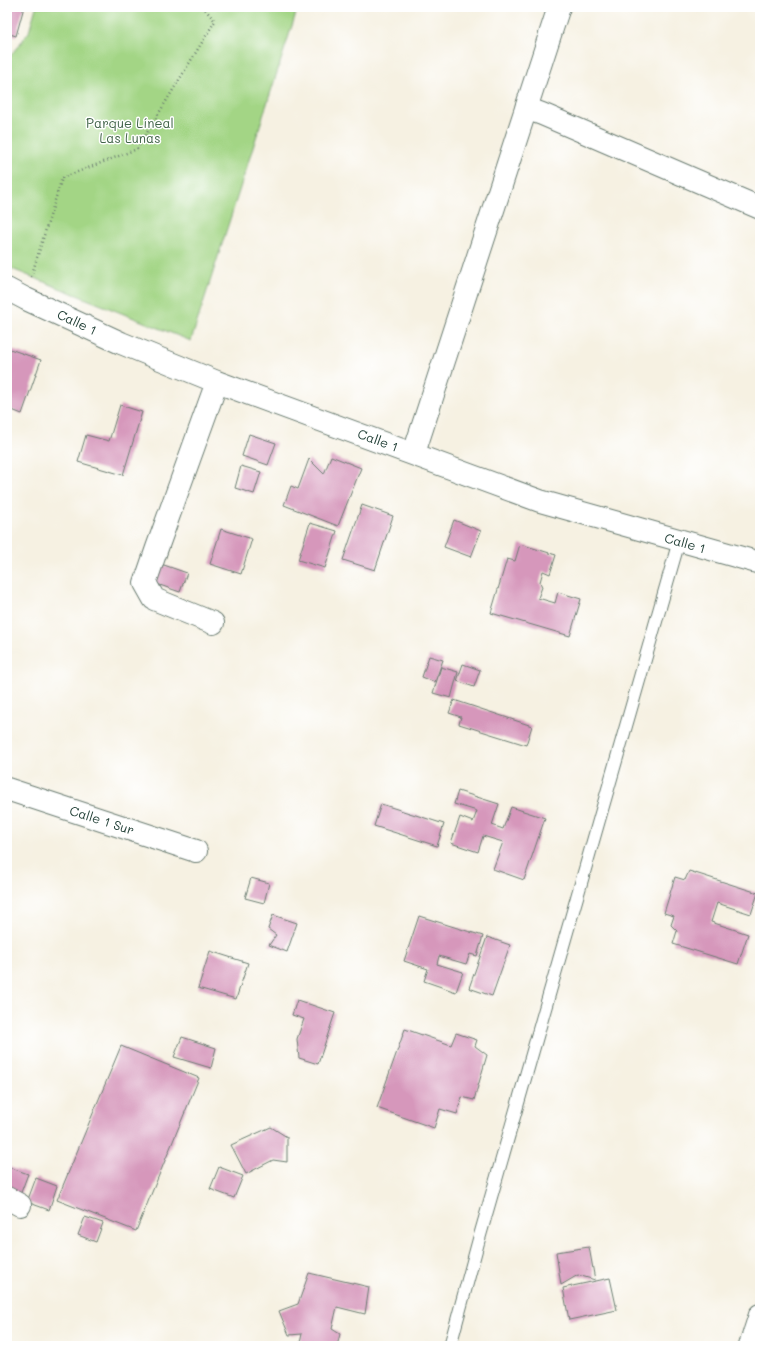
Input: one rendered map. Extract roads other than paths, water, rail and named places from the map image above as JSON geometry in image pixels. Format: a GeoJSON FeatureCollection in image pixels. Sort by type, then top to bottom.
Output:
{"type":"FeatureCollection","features":[{"type":"Feature","properties":{"kind":"street"},"geometry":{"type":"LineString","coordinates":[[414,454],[559,7]]}},
{"type":"Feature","properties":{"kind":"street"},"geometry":{"type":"LineString","coordinates":[[526,108],[760,208]]}},
{"type":"Feature","properties":{"kind":"street","name":"Calle 1"},"geometry":{"type":"LineString","coordinates":[[7,289],[120,343],[217,382],[540,501],[760,563]]}},
{"type":"Feature","properties":{"kind":"street"},"geometry":{"type":"LineString","coordinates":[[213,624],[154,599],[145,583],[217,382]]}},
{"type":"Feature","properties":{"kind":"street","name":"Calle 1 Sur"},"geometry":{"type":"LineString","coordinates":[[7,789],[196,852]]}},
{"type":"Feature","properties":{"kind":"street"},"geometry":{"type":"LineString","coordinates":[[750,1346],[760,1315]]}},
{"type":"Feature","properties":{"kind":"lane"},"geometry":{"type":"LineString","coordinates":[[450,1346],[479,1239],[680,541]]}},
{"type":"Feature","properties":{"kind":"park label","name":"Parque Líneal Las Lunas"},"geometry":{"type":"Point","coordinates":[130,130]}}]}
